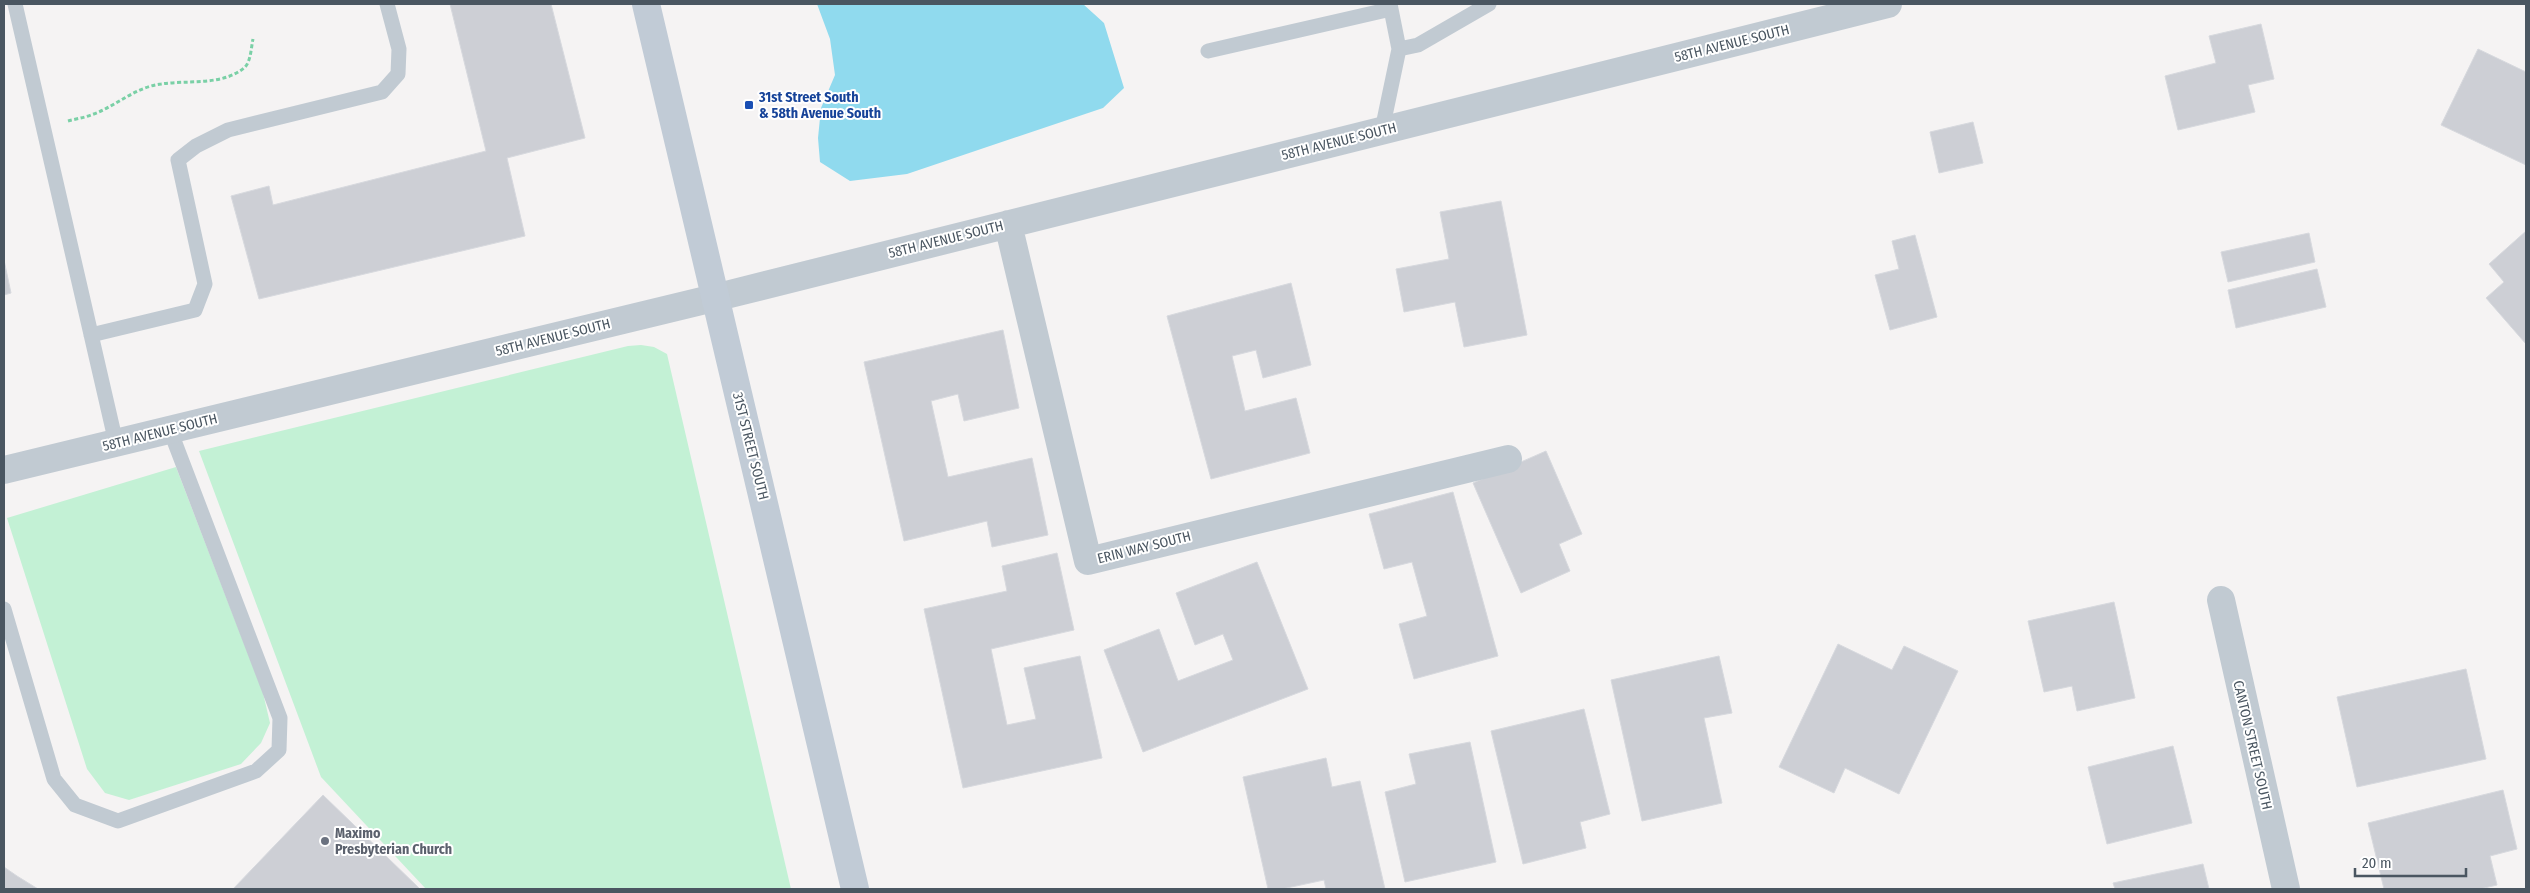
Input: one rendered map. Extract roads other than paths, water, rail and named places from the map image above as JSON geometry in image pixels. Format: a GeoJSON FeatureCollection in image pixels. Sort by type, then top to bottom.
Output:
{"type":"FeatureCollection","features":[{"type":"Feature","properties":{"kind":"street","name":"31ST STREET SOUTH"},"geometry":{"type":"LineString","coordinates":[[646,4],[855,889]]}},
{"type":"Feature","properties":{"kind":"street","name":"58TH AVENUE SOUTH"},"geometry":{"type":"LineString","coordinates":[[4,470],[714,298],[1888,4]]}},
{"type":"Feature","properties":{"kind":"street","name":"ERIN WAY SOUTH"},"geometry":{"type":"LineString","coordinates":[[1008,224],[1088,561],[1508,459]]}},
{"type":"Feature","properties":{"kind":"street","name":"CANTON STREET SOUTH"},"geometry":{"type":"LineString","coordinates":[[2220,600],[2286,889]]}},
{"type":"Feature","properties":{"kind":"lane"},"geometry":{"type":"LineString","coordinates":[[15,4],[116,443]]}},
{"type":"Feature","properties":{"kind":"lane"},"geometry":{"type":"LineString","coordinates":[[91,335],[195,310],[205,284],[178,160],[196,146],[228,130],[382,92],[398,74],[399,49],[387,4]]}},
{"type":"Feature","properties":{"kind":"lane"},"geometry":{"type":"LineString","coordinates":[[1399,49],[1418,45],[1489,4]]}},
{"type":"Feature","properties":{"kind":"lane"},"geometry":{"type":"LineString","coordinates":[[1208,51],[1391,6],[1399,49],[1382,130]]}},
{"type":"Feature","properties":{"kind":"lane"},"geometry":{"type":"LineString","coordinates":[[4,609],[54,779],[75,805],[118,820],[256,771],[279,750],[280,718],[170,430]]}},
{"type":"Feature","properties":{"kind":"water"},"geometry":{"type":"Polygon","coordinates":[[[817,4],[1083,4],[1104,23],[1124,88],[1103,108],[907,174],[850,181],[820,162],[818,138],[821,108],[835,75],[830,39],[817,4]]]}},
{"type":"Feature","properties":{"kind":"place","name":"31st Street South & 58th Avenue South"},"geometry":{"type":"Point","coordinates":[749,105]}},
{"type":"Feature","properties":{"kind":"place","name":"Maximo Presbyterian Church"},"geometry":{"type":"Point","coordinates":[325,841]}}]}
